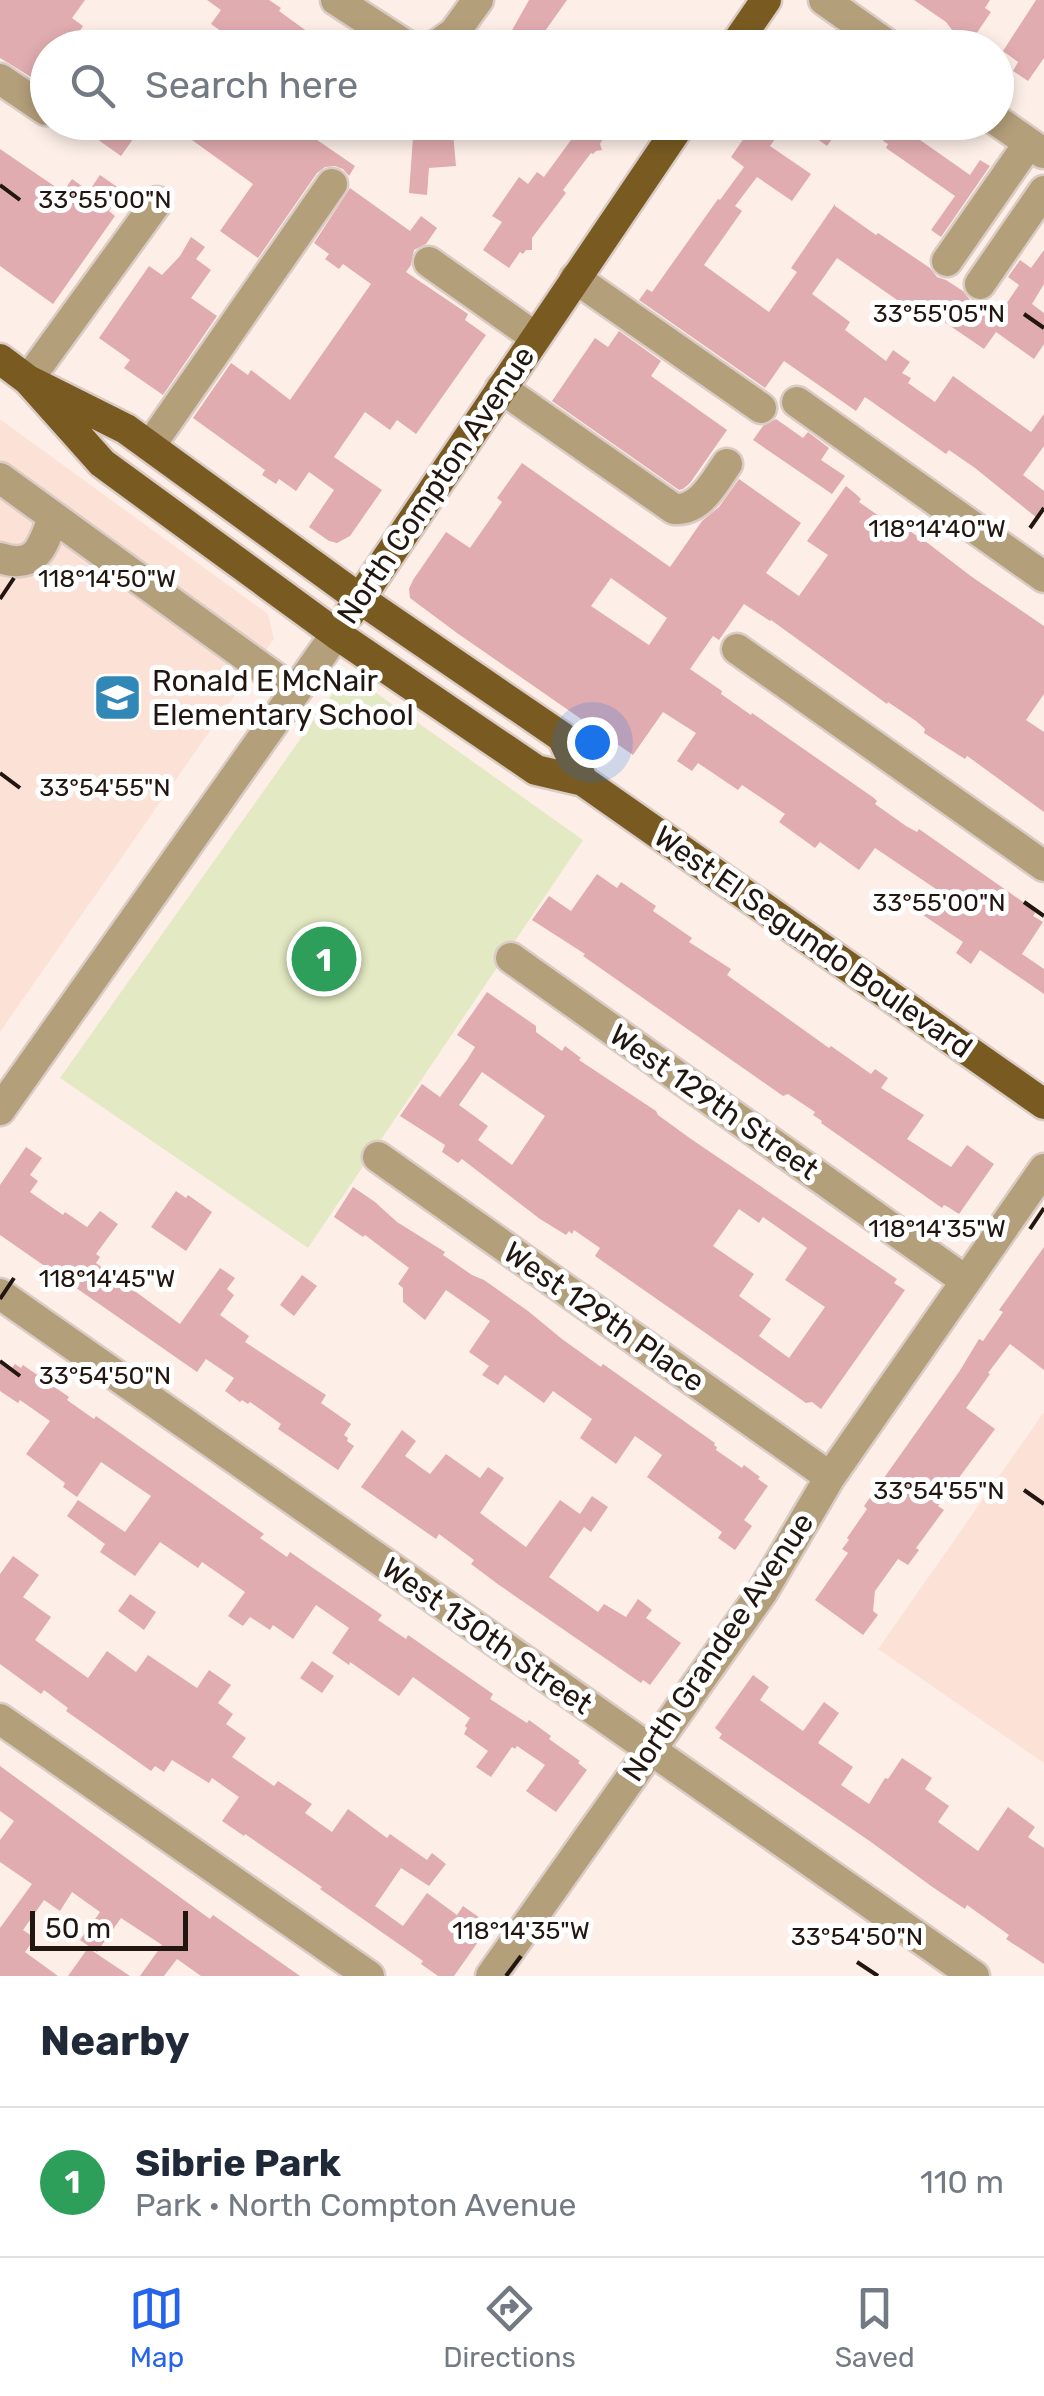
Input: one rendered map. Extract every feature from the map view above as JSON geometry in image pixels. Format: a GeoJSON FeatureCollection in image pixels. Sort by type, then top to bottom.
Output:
{"type":"FeatureCollection","features":[{"type":"Feature","properties":{"kind":"main road"},"geometry":{"type":"LineString","coordinates":[[745,30],[766,0]]}},
{"type":"Feature","properties":{"kind":"main road","name":"North Compton Avenue"},"geometry":{"type":"LineString","coordinates":[[336,634],[670,140]]}},
{"type":"Feature","properties":{"kind":"main road","name":"West El Segundo Boulevard"},"geometry":{"type":"LineString","coordinates":[[0,360],[28,380],[150,446],[360,599],[562,737],[583,781]]}},
{"type":"Feature","properties":{"kind":"main road","name":"West El Segundo Boulevard"},"geometry":{"type":"LineString","coordinates":[[28,380],[102,463],[336,634],[536,770],[583,781],[1044,1104]]}},
{"type":"Feature","properties":{"kind":"street"},"geometry":{"type":"LineString","coordinates":[[336,0],[382,30]]}},
{"type":"Feature","properties":{"kind":"street"},"geometry":{"type":"LineString","coordinates":[[456,30],[478,0]]}},
{"type":"Feature","properties":{"kind":"street"},"geometry":{"type":"LineString","coordinates":[[824,0],[851,30]]}},
{"type":"Feature","properties":{"kind":"street"},"geometry":{"type":"LineString","coordinates":[[0,79],[30,99]]}},
{"type":"Feature","properties":{"kind":"street"},"geometry":{"type":"LineString","coordinates":[[947,261],[1036,148],[1014,133]]}},
{"type":"Feature","properties":{"kind":"street"},"geometry":{"type":"LineString","coordinates":[[150,446],[332,184]]}},
{"type":"Feature","properties":{"kind":"street"},"geometry":{"type":"LineString","coordinates":[[980,284],[1044,191]]}},
{"type":"Feature","properties":{"kind":"street"},"geometry":{"type":"LineString","coordinates":[[28,380],[157,202]]}},
{"type":"Feature","properties":{"kind":"street"},"geometry":{"type":"LineString","coordinates":[[429,262],[535,338]]}},
{"type":"Feature","properties":{"kind":"street"},"geometry":{"type":"LineString","coordinates":[[568,289],[761,408]]}},
{"type":"Feature","properties":{"kind":"street"},"geometry":{"type":"LineString","coordinates":[[501,388],[674,510],[686,510],[697,504],[727,464]]}},
{"type":"Feature","properties":{"kind":"street"},"geometry":{"type":"LineString","coordinates":[[798,402],[1044,577]]}},
{"type":"Feature","properties":{"kind":"street"},"geometry":{"type":"LineString","coordinates":[[0,478],[295,692]]}},
{"type":"Feature","properties":{"kind":"street"},"geometry":{"type":"LineString","coordinates":[[0,558],[16,563],[29,561],[54,517]]}},
{"type":"Feature","properties":{"kind":"street","name":"North Compton Avenue"},"geometry":{"type":"LineString","coordinates":[[0,1110],[336,634]]}},
{"type":"Feature","properties":{"kind":"street"},"geometry":{"type":"LineString","coordinates":[[737,649],[1044,866]]}},
{"type":"Feature","properties":{"kind":"street","name":"West 129th Street"},"geometry":{"type":"LineString","coordinates":[[511,958],[966,1281]]}},
{"type":"Feature","properties":{"kind":"street","name":"West 129th Place"},"geometry":{"type":"LineString","coordinates":[[378,1157],[830,1477]]}},
{"type":"Feature","properties":{"kind":"street","name":"North Grandee Avenue"},"geometry":{"type":"LineString","coordinates":[[492,1976],[763,1591],[830,1477],[1044,1169]]}},
{"type":"Feature","properties":{"kind":"street","name":"West 130th Street"},"geometry":{"type":"LineString","coordinates":[[0,1294],[974,1976]]}},
{"type":"Feature","properties":{"kind":"street"},"geometry":{"type":"LineString","coordinates":[[0,1719],[369,1976]]}},
{"type":"Feature","properties":{"kind":"shaded area","name":"Ronald E McNair Elementary School"},"geometry":{"type":"Polygon","coordinates":[[[0,419],[268,614],[274,639],[0,1032],[0,419]]]}},
{"type":"Feature","properties":{"kind":"shaded area"},"geometry":{"type":"Polygon","coordinates":[[[1044,1412],[1044,1763],[878,1649],[1044,1412]]]}},
{"type":"Feature","properties":{"kind":"green space"},"geometry":{"type":"Polygon","coordinates":[[[351,675],[583,840],[308,1248],[60,1078],[343,679],[351,675]]]}},
{"type":"Feature","properties":{"kind":"building"},"geometry":{"type":"Polygon","coordinates":[[[0,0],[85,0],[72,18],[83,26],[80,30],[30,30],[30,76],[0,58],[0,0]]]}},
{"type":"Feature","properties":{"kind":"building"},"geometry":{"type":"Polygon","coordinates":[[[207,0],[269,0],[305,30],[219,30],[211,24],[221,10],[207,0]]]}},
{"type":"Feature","properties":{"kind":"building"},"geometry":{"type":"Polygon","coordinates":[[[529,0],[567,0],[546,30],[512,30],[529,0]]]}},
{"type":"Feature","properties":{"kind":"building"},"geometry":{"type":"Polygon","coordinates":[[[914,0],[990,0],[985,8],[991,12],[979,30],[952,30],[914,0]]]}},
{"type":"Feature","properties":{"kind":"building"},"geometry":{"type":"Polygon","coordinates":[[[1036,0],[1044,0],[1044,58],[1028,81],[1014,72],[1018,62],[1014,59],[1014,34],[1036,0]]]}},
{"type":"Feature","properties":{"kind":"building"},"geometry":{"type":"Polygon","coordinates":[[[98,140],[132,140],[121,156],[98,140]]]}},
{"type":"Feature","properties":{"kind":"building"},"geometry":{"type":"Polygon","coordinates":[[[192,140],[317,140],[355,166],[349,176],[335,166],[317,173],[258,258],[220,231],[253,184],[192,140]]]}},
{"type":"Feature","properties":{"kind":"building"},"geometry":{"type":"Polygon","coordinates":[[[413,140],[454,140],[456,166],[429,168],[427,195],[409,193],[413,140]]]}},
{"type":"Feature","properties":{"kind":"building"},"geometry":{"type":"Polygon","coordinates":[[[571,140],[602,140],[602,150],[591,153],[532,238],[532,250],[520,252],[509,268],[483,250],[502,222],[492,216],[519,177],[528,184],[537,172],[544,177],[571,140]]]}},
{"type":"Feature","properties":{"kind":"building"},"geometry":{"type":"Polygon","coordinates":[[[743,140],[774,140],[770,146],[811,174],[792,201],[757,177],[735,206],[742,211],[704,265],[769,312],[797,272],[791,268],[835,204],[930,268],[937,277],[963,291],[970,300],[984,302],[1000,313],[1019,285],[1008,277],[1020,260],[1031,268],[1044,250],[1044,284],[1032,304],[1044,313],[1044,344],[1034,359],[996,332],[984,349],[943,321],[939,325],[932,320],[930,323],[837,258],[812,294],[850,322],[845,330],[886,361],[893,350],[910,362],[902,373],[911,378],[908,383],[935,402],[953,376],[1031,432],[1044,414],[1044,446],[1023,475],[1044,491],[1044,509],[1037,518],[975,468],[949,450],[946,454],[865,397],[856,411],[784,361],[765,388],[639,300],[647,289],[652,292],[744,167],[731,157],[743,140]]]}},
{"type":"Feature","properties":{"kind":"building"},"geometry":{"type":"Polygon","coordinates":[[[920,140],[970,175],[980,160],[990,166],[941,237],[931,230],[955,196],[886,148],[888,144],[883,141],[920,140]]]}},
{"type":"Feature","properties":{"kind":"building"},"geometry":{"type":"Polygon","coordinates":[[[0,149],[63,192],[72,179],[89,191],[100,175],[123,191],[109,211],[115,216],[53,304],[0,266],[0,149]]]}},
{"type":"Feature","properties":{"kind":"building"},"geometry":{"type":"Polygon","coordinates":[[[350,188],[410,231],[421,216],[437,228],[426,244],[414,250],[406,272],[468,314],[465,320],[486,335],[416,434],[397,420],[390,430],[365,412],[334,457],[382,490],[350,536],[337,543],[309,527],[334,490],[309,472],[296,491],[279,479],[276,484],[262,475],[265,470],[193,418],[231,363],[248,375],[251,370],[290,400],[371,284],[343,264],[339,269],[325,259],[329,254],[314,243],[350,188]]]}},
{"type":"Feature","properties":{"kind":"building"},"geometry":{"type":"Polygon","coordinates":[[[191,237],[205,247],[196,259],[211,270],[191,298],[217,316],[163,395],[124,368],[130,360],[99,338],[149,266],[162,275],[191,237]]]}},
{"type":"Feature","properties":{"kind":"building"},"geometry":{"type":"Polygon","coordinates":[[[619,331],[661,361],[651,376],[727,430],[683,489],[679,490],[552,401],[595,338],[608,347],[619,331]]]}},
{"type":"Feature","properties":{"kind":"building"},"geometry":{"type":"Polygon","coordinates":[[[776,419],[803,438],[808,432],[829,448],[821,460],[845,476],[832,494],[753,440],[763,426],[776,419]]]}},
{"type":"Feature","properties":{"kind":"building"},"geometry":{"type":"Polygon","coordinates":[[[522,463],[670,567],[702,521],[719,507],[739,479],[801,523],[766,573],[799,596],[828,555],[807,541],[846,486],[861,499],[859,502],[925,541],[1044,626],[1044,694],[1026,720],[1044,732],[1044,812],[967,756],[965,759],[924,733],[925,729],[916,721],[744,604],[719,640],[713,636],[690,669],[874,798],[875,804],[906,826],[917,832],[919,829],[1033,909],[1033,916],[1043,922],[1022,954],[1044,969],[1044,994],[980,950],[971,964],[956,953],[963,942],[923,915],[939,891],[875,848],[859,870],[820,842],[815,848],[779,822],[785,814],[742,785],[738,790],[698,763],[692,771],[677,761],[696,733],[663,712],[633,755],[410,598],[413,580],[446,532],[470,548],[502,502],[497,498],[522,463]],[[611,578],[591,606],[649,645],[667,618],[611,578]]]}},
{"type":"Feature","properties":{"kind":"building"},"geometry":{"type":"Polygon","coordinates":[[[597,874],[617,888],[621,882],[656,906],[653,911],[692,938],[689,942],[731,969],[727,975],[829,1048],[871,1074],[875,1069],[888,1078],[881,1088],[924,1115],[907,1139],[951,1167],[967,1145],[994,1164],[959,1214],[944,1205],[942,1208],[821,1123],[813,1115],[815,1112],[788,1094],[783,1096],[532,920],[549,896],[571,911],[597,874]]]}},
{"type":"Feature","properties":{"kind":"building"},"geometry":{"type":"Polygon","coordinates":[[[487,992],[536,1026],[536,1032],[562,1051],[565,1046],[691,1139],[897,1279],[894,1283],[905,1290],[821,1409],[812,1402],[806,1403],[595,1256],[600,1248],[574,1230],[566,1235],[540,1219],[462,1159],[458,1163],[442,1152],[445,1145],[400,1116],[422,1084],[440,1097],[467,1060],[475,1047],[457,1035],[487,992]],[[482,1072],[459,1105],[488,1126],[478,1140],[512,1165],[545,1116],[482,1072]],[[739,1209],[713,1246],[754,1274],[739,1296],[771,1319],[759,1336],[789,1358],[825,1307],[785,1280],[807,1248],[763,1217],[759,1223],[739,1209]]]}},
{"type":"Feature","properties":{"kind":"building"},"geometry":{"type":"Polygon","coordinates":[[[26,1147],[42,1158],[30,1175],[38,1181],[30,1192],[87,1227],[100,1211],[118,1224],[96,1254],[100,1257],[96,1263],[180,1324],[220,1268],[235,1278],[227,1289],[234,1295],[220,1315],[249,1336],[245,1342],[326,1395],[321,1403],[351,1424],[344,1435],[354,1446],[338,1470],[278,1429],[281,1424],[250,1402],[240,1402],[225,1391],[234,1378],[206,1359],[197,1372],[0,1235],[0,1185],[26,1147]]]}},
{"type":"Feature","properties":{"kind":"building"},"geometry":{"type":"Polygon","coordinates":[[[353,1187],[601,1367],[603,1364],[715,1443],[716,1450],[760,1477],[768,1486],[744,1520],[752,1526],[735,1550],[718,1538],[722,1532],[647,1477],[662,1455],[635,1436],[616,1464],[580,1438],[592,1419],[553,1391],[544,1403],[505,1375],[498,1385],[482,1375],[489,1366],[469,1352],[490,1321],[446,1290],[425,1320],[403,1302],[403,1288],[398,1284],[409,1268],[334,1217],[353,1187]]]}},
{"type":"Feature","properties":{"kind":"building"},"geometry":{"type":"Polygon","coordinates":[[[176,1191],[212,1212],[186,1251],[151,1227],[176,1191]]]}},
{"type":"Feature","properties":{"kind":"building"},"geometry":{"type":"Polygon","coordinates":[[[1044,1247],[1044,1370],[1010,1344],[988,1373],[966,1408],[995,1429],[938,1506],[944,1510],[908,1565],[898,1559],[875,1591],[873,1611],[878,1615],[863,1635],[815,1600],[848,1553],[842,1549],[867,1509],[864,1506],[979,1339],[983,1341],[1003,1312],[999,1310],[1044,1247]]]}},
{"type":"Feature","properties":{"kind":"building"},"geometry":{"type":"Polygon","coordinates":[[[302,1275],[317,1286],[294,1316],[280,1305],[302,1275]]]}},
{"type":"Feature","properties":{"kind":"building"},"geometry":{"type":"Polygon","coordinates":[[[0,1360],[12,1368],[15,1364],[21,1368],[23,1365],[94,1419],[96,1416],[264,1534],[260,1538],[287,1557],[290,1552],[382,1615],[378,1620],[406,1639],[408,1635],[493,1694],[490,1699],[551,1736],[549,1739],[587,1770],[556,1812],[526,1791],[545,1765],[517,1746],[512,1747],[491,1777],[476,1767],[488,1751],[464,1734],[470,1718],[413,1677],[399,1696],[332,1653],[349,1628],[316,1605],[293,1639],[273,1625],[270,1630],[250,1617],[243,1626],[228,1616],[245,1592],[202,1562],[198,1568],[160,1542],[135,1576],[100,1552],[105,1544],[67,1516],[78,1500],[125,1532],[151,1496],[101,1462],[77,1497],[26,1454],[50,1421],[0,1391],[0,1360]]]}},
{"type":"Feature","properties":{"kind":"building"},"geometry":{"type":"Polygon","coordinates":[[[402,1430],[416,1441],[405,1456],[430,1474],[446,1454],[480,1478],[488,1467],[504,1478],[480,1513],[526,1547],[560,1500],[580,1514],[592,1496],[608,1507],[591,1532],[584,1527],[549,1577],[598,1612],[604,1604],[626,1617],[638,1599],[652,1610],[646,1618],[681,1643],[650,1685],[643,1680],[641,1683],[499,1585],[439,1534],[436,1539],[361,1487],[402,1430]]]}},
{"type":"Feature","properties":{"kind":"building"},"geometry":{"type":"Polygon","coordinates":[[[13,1556],[39,1575],[23,1597],[51,1617],[35,1640],[88,1678],[107,1651],[136,1672],[148,1655],[197,1688],[209,1670],[231,1685],[218,1703],[233,1714],[226,1724],[246,1738],[232,1757],[274,1786],[278,1781],[312,1804],[305,1813],[332,1832],[348,1809],[387,1838],[390,1834],[427,1860],[432,1853],[446,1864],[429,1886],[401,1868],[375,1906],[403,1926],[427,1893],[457,1915],[463,1906],[490,1925],[454,1976],[438,1976],[322,1887],[222,1821],[239,1797],[212,1778],[209,1783],[172,1760],[164,1772],[155,1766],[151,1771],[66,1711],[68,1708],[44,1690],[41,1694],[0,1664],[0,1574],[13,1556]]]}},
{"type":"Feature","properties":{"kind":"building"},"geometry":{"type":"Polygon","coordinates":[[[130,1594],[156,1612],[144,1630],[118,1611],[130,1594]]]}},
{"type":"Feature","properties":{"kind":"building"},"geometry":{"type":"Polygon","coordinates":[[[312,1661],[334,1676],[322,1693],[300,1678],[312,1661]]]}},
{"type":"Feature","properties":{"kind":"building"},"geometry":{"type":"Polygon","coordinates":[[[753,1675],[769,1687],[760,1700],[803,1731],[824,1702],[839,1713],[818,1743],[853,1767],[841,1785],[869,1804],[902,1758],[932,1778],[925,1789],[949,1806],[938,1822],[978,1851],[1008,1807],[1035,1827],[1028,1837],[1044,1848],[1044,1964],[1006,1939],[1009,1935],[967,1905],[965,1909],[719,1738],[722,1734],[715,1728],[753,1675]]]}},
{"type":"Feature","properties":{"kind":"building"},"geometry":{"type":"Polygon","coordinates":[[[0,1766],[210,1919],[213,1915],[300,1976],[201,1976],[177,1959],[164,1976],[140,1976],[162,1945],[121,1918],[97,1952],[80,1940],[100,1912],[72,1892],[60,1911],[44,1900],[23,1930],[35,1938],[25,1952],[58,1976],[0,1976],[0,1928],[32,1884],[0,1862],[0,1840],[14,1821],[0,1811],[0,1766]]]}},
{"type":"Feature","properties":{"kind":"building"},"geometry":{"type":"Polygon","coordinates":[[[88,1948],[130,1976],[68,1976],[88,1948]]]}},
{"type":"Feature","properties":{"kind":"place","name":"Ronald E McNair Elementary School"},"geometry":{"type":"Point","coordinates":[117,698]}},
{"type":"Feature","properties":{"kind":"place","name":"Sibrie Park"},"geometry":{"type":"Point","coordinates":[324,959]}}]}
